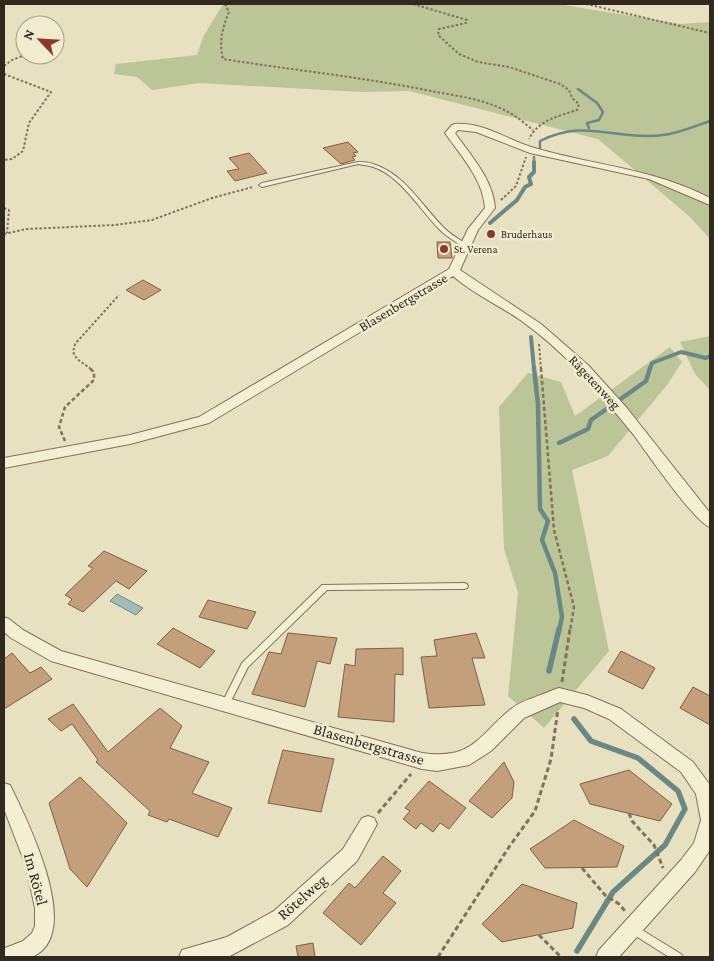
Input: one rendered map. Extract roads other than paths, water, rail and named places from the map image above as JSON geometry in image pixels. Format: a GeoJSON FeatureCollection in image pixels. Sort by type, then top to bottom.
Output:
{"type":"FeatureCollection","features":[{"type":"Feature","properties":{"kind":"street","name":"Blasenbergstrasse"},"geometry":{"type":"LineString","coordinates":[[4,463],[166,433],[204,420],[454,271],[462,257],[464,245],[473,229],[490,208],[490,196],[484,183],[450,133],[455,127],[468,126],[528,150],[634,172],[676,186],[710,202]]}},
{"type":"Feature","properties":{"kind":"street","name":"Rägetenweg"},"geometry":{"type":"LineString","coordinates":[[454,271],[459,277],[499,301],[562,347],[622,409],[710,522]]}},
{"type":"Feature","properties":{"kind":"street","name":"Blasenbergstrasse"},"geometry":{"type":"LineString","coordinates":[[4,623],[18,634],[58,656],[422,761],[437,763],[463,760],[485,746],[518,712],[559,695],[587,702],[615,714],[687,767],[704,791],[710,820],[702,847],[688,866],[629,921]]}},
{"type":"Feature","properties":{"kind":"street","name":"Im Rötel"},"geometry":{"type":"LineString","coordinates":[[4,791],[36,866],[46,914],[44,931],[38,942],[16,956]]}},
{"type":"Feature","properties":{"kind":"street","name":"Rötelweg"},"geometry":{"type":"LineString","coordinates":[[188,957],[230,946],[280,918],[350,855],[368,824]]}},
{"type":"Feature","properties":{"kind":"street"},"geometry":{"type":"LineString","coordinates":[[606,957],[629,921]]}},
{"type":"Feature","properties":{"kind":"lane"},"geometry":{"type":"LineString","coordinates":[[262,185],[358,163],[366,163],[400,182],[443,230],[464,245]]}},
{"type":"Feature","properties":{"kind":"lane"},"geometry":{"type":"LineString","coordinates":[[226,703],[246,665],[325,587],[464,586]]}},
{"type":"Feature","properties":{"kind":"lane"},"geometry":{"type":"LineString","coordinates":[[629,921],[678,957]]}},
{"type":"Feature","properties":{"kind":"water"},"geometry":{"type":"Polygon","coordinates":[[[117,594],[143,608],[136,615],[110,601],[117,594]]]}},
{"type":"Feature","properties":{"kind":"waterway"},"geometry":{"type":"LineString","coordinates":[[578,89],[597,103],[603,112],[599,120],[587,123],[589,128]]}},
{"type":"Feature","properties":{"kind":"waterway"},"geometry":{"type":"LineString","coordinates":[[540,148],[540,141],[569,132],[582,130],[635,136],[658,136],[710,121]]}},
{"type":"Feature","properties":{"kind":"waterway"},"geometry":{"type":"LineString","coordinates":[[490,223],[517,200],[525,187],[531,184],[529,177],[534,172],[534,157]]}},
{"type":"Feature","properties":{"kind":"waterway"},"geometry":{"type":"LineString","coordinates":[[531,337],[534,369]]}},
{"type":"Feature","properties":{"kind":"waterway"},"geometry":{"type":"LineString","coordinates":[[650,369],[652,363],[681,352],[706,358],[710,356]]}},
{"type":"Feature","properties":{"kind":"waterway"},"geometry":{"type":"LineString","coordinates":[[534,368],[538,405],[540,509],[548,521],[542,540],[555,573],[562,617],[559,631]]}},
{"type":"Feature","properties":{"kind":"waterway"},"geometry":{"type":"LineString","coordinates":[[559,443],[588,429],[591,420],[646,381],[650,368]]}},
{"type":"Feature","properties":{"kind":"waterway"},"geometry":{"type":"LineString","coordinates":[[549,671],[559,629]]}},
{"type":"Feature","properties":{"kind":"waterway"},"geometry":{"type":"LineString","coordinates":[[574,719],[591,741],[638,758],[678,791],[685,809],[665,845],[613,892],[577,951]]}},
{"type":"Feature","properties":{"kind":"place","name":"Bruderhaus"},"geometry":{"type":"Point","coordinates":[491,234]}},
{"type":"Feature","properties":{"kind":"place","name":"St. Verena"},"geometry":{"type":"Point","coordinates":[444,249]}}]}
